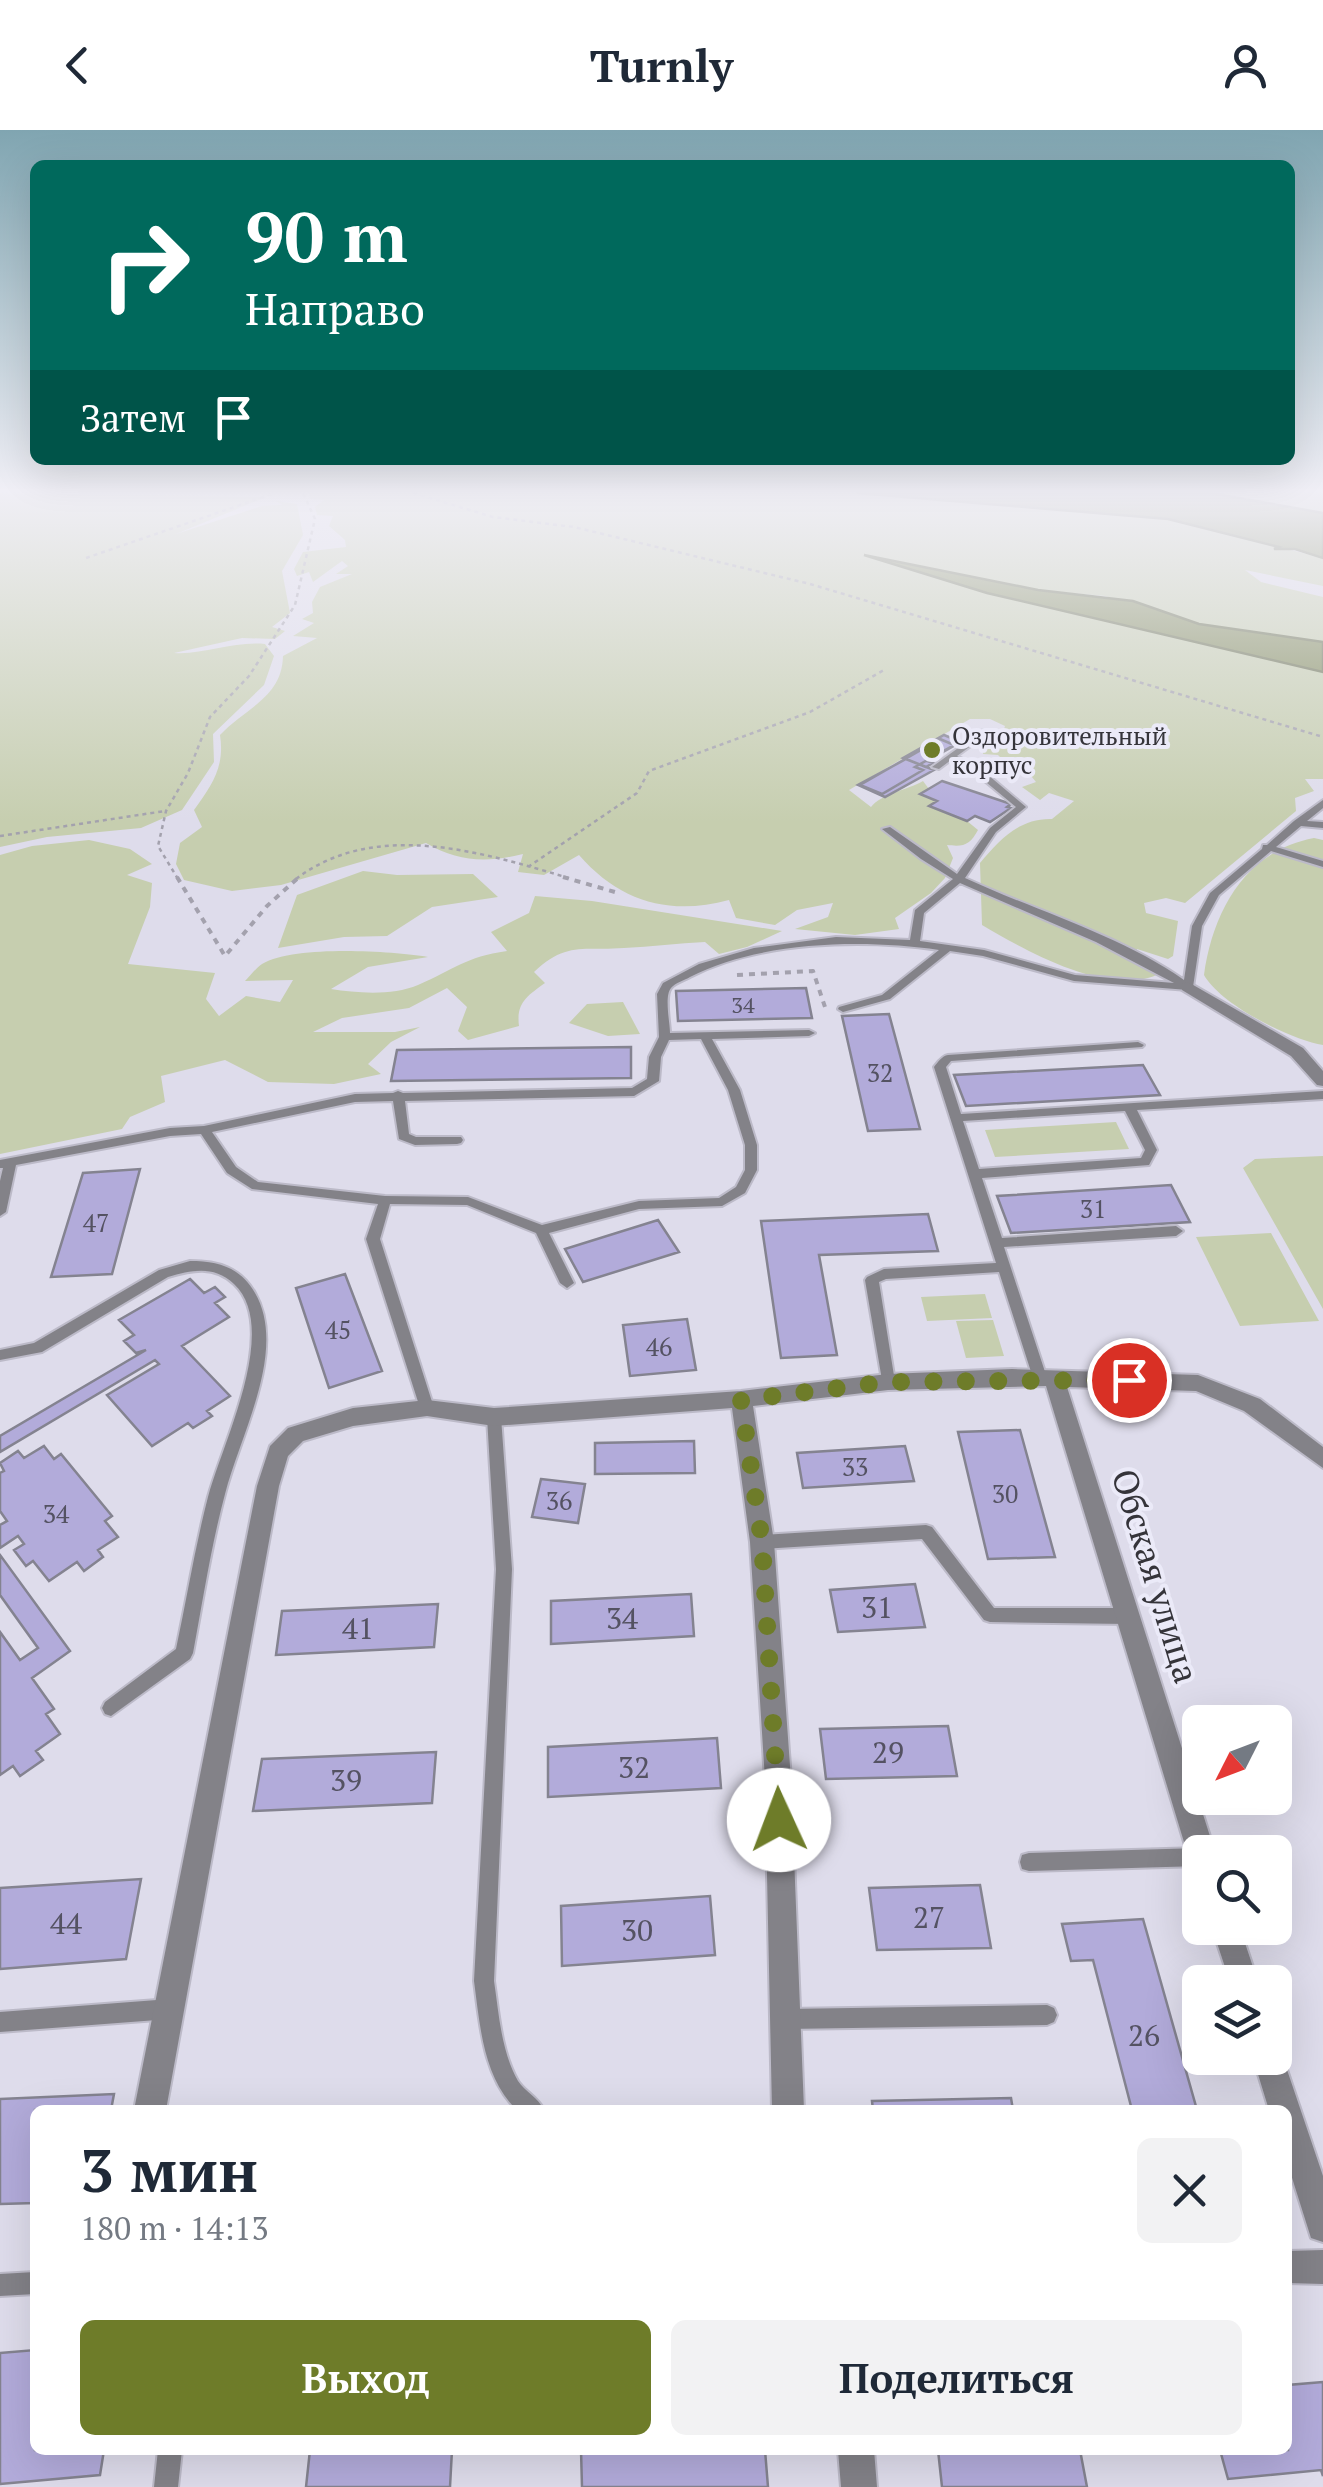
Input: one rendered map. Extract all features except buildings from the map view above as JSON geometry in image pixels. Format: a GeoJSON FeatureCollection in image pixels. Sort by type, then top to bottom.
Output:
{"type":"FeatureCollection","features":[{"type":"Feature","properties":{"kind":"street"},"geometry":{"type":"LineString","coordinates":[[1188,986],[1297,1052],[1323,1081]]}},
{"type":"Feature","properties":{"kind":"street"},"geometry":{"type":"LineString","coordinates":[[151,2105],[268,1486],[278,1452],[296,1434],[353,1418],[426,1408],[494,1417],[741,1400],[888,1382],[1047,1378],[1198,1384],[1252,1405],[1323,1460]]}},
{"type":"Feature","properties":{"kind":"street","name":"Обская улица"},"geometry":{"type":"LineString","coordinates":[[1047,1378],[1128,1616],[1195,1835]]}},
{"type":"Feature","properties":{"kind":"street"},"geometry":{"type":"LineString","coordinates":[[741,1400],[762,1542],[778,1780],[788,2105]]}},
{"type":"Feature","properties":{"kind":"street"},"geometry":{"type":"LineString","coordinates":[[1274,2075],[1283,2105]]}},
{"type":"Feature","properties":{"kind":"street"},"geometry":{"type":"LineString","coordinates":[[1292,2131],[1323,2226]]}},
{"type":"Feature","properties":{"kind":"street"},"geometry":{"type":"LineString","coordinates":[[1292,2267],[1323,2267]]}},
{"type":"Feature","properties":{"kind":"street"},"geometry":{"type":"LineString","coordinates":[[856,2455],[859,2487]]}},
{"type":"Feature","properties":{"kind":"lane"},"geometry":{"type":"LineString","coordinates":[[936,767],[986,732]]}},
{"type":"Feature","properties":{"kind":"lane"},"geometry":{"type":"LineString","coordinates":[[915,943],[919,912],[959,879],[993,830],[1020,807],[978,771],[954,758]]}},
{"type":"Feature","properties":{"kind":"lane"},"geometry":{"type":"LineString","coordinates":[[1188,986],[1197,926],[1215,893],[1323,803]]}},
{"type":"Feature","properties":{"kind":"lane"},"geometry":{"type":"LineString","coordinates":[[1297,823],[1323,825]]}},
{"type":"Feature","properties":{"kind":"lane"},"geometry":{"type":"LineString","coordinates":[[887,829],[959,879],[1089,933],[1188,986]]}},
{"type":"Feature","properties":{"kind":"lane"},"geometry":{"type":"LineString","coordinates":[[1266,848],[1323,864]]}},
{"type":"Feature","properties":{"kind":"lane"},"geometry":{"type":"LineString","coordinates":[[0,1212],[5,1163],[204,1130],[354,1098],[634,1092],[653,1081],[655,1056],[665,1037],[662,994],[667,985],[703,966],[754,952],[836,940],[915,943],[1011,960],[1074,978],[1188,986]]}},
{"type":"Feature","properties":{"kind":"lane"},"geometry":{"type":"LineString","coordinates":[[843,1009],[886,997],[947,948]]}},
{"type":"Feature","properties":{"kind":"lane"},"geometry":{"type":"LineString","coordinates":[[665,1037],[809,1034]]}},
{"type":"Feature","properties":{"kind":"lane"},"geometry":{"type":"LineString","coordinates":[[204,1130],[240,1180],[256,1186],[386,1200],[468,1201],[541,1230],[638,1205],[722,1202],[740,1190],[751,1170],[752,1145],[734,1090],[704,1035]]}},
{"type":"Feature","properties":{"kind":"lane"},"geometry":{"type":"LineString","coordinates":[[1047,1378],[1004,1267],[940,1071],[948,1058],[1138,1045]]}},
{"type":"Feature","properties":{"kind":"lane"},"geometry":{"type":"LineString","coordinates":[[956,1118],[1323,1095]]}},
{"type":"Feature","properties":{"kind":"lane"},"geometry":{"type":"LineString","coordinates":[[398,1096],[403,1136],[415,1142],[457,1140]]}},
{"type":"Feature","properties":{"kind":"lane"},"geometry":{"type":"LineString","coordinates":[[974,1174],[1145,1162],[1151,1150],[1128,1107]]}},
{"type":"Feature","properties":{"kind":"lane"},"geometry":{"type":"LineString","coordinates":[[386,1200],[374,1239],[426,1408]]}},
{"type":"Feature","properties":{"kind":"lane"},"geometry":{"type":"LineString","coordinates":[[541,1230],[567,1282]]}},
{"type":"Feature","properties":{"kind":"lane"},"geometry":{"type":"LineString","coordinates":[[996,1243],[1176,1231]]}},
{"type":"Feature","properties":{"kind":"lane"},"geometry":{"type":"LineString","coordinates":[[0,1355],[37,1348],[164,1273],[187,1264],[226,1267],[242,1279],[250,1294],[259,1350],[256,1371],[220,1479],[184,1653],[110,1708]]}},
{"type":"Feature","properties":{"kind":"lane"},"geometry":{"type":"LineString","coordinates":[[888,1382],[872,1280],[884,1274],[1004,1267]]}},
{"type":"Feature","properties":{"kind":"lane"},"geometry":{"type":"LineString","coordinates":[[494,1417],[504,1569],[484,1981],[494,2049],[512,2091],[527,2105]]}},
{"type":"Feature","properties":{"kind":"lane"},"geometry":{"type":"LineString","coordinates":[[762,1542],[926,1532],[990,1615],[1128,1616]]}},
{"type":"Feature","properties":{"kind":"lane"},"geometry":{"type":"LineString","coordinates":[[1028,1862],[1182,1856]]}},
{"type":"Feature","properties":{"kind":"lane"},"geometry":{"type":"LineString","coordinates":[[0,2022],[171,2009]]}},
{"type":"Feature","properties":{"kind":"lane"},"geometry":{"type":"LineString","coordinates":[[785,2019],[1047,2015]]}},
{"type":"Feature","properties":{"kind":"lane"},"geometry":{"type":"LineString","coordinates":[[0,2286],[30,2283]]}},
{"type":"Feature","properties":{"kind":"lane"},"geometry":{"type":"LineString","coordinates":[[166,2487],[169,2455]]}},
{"type":"Feature","properties":{"kind":"path"},"geometry":{"type":"LineString","coordinates":[[295,603],[249,676],[210,717],[188,773],[166,811],[158,846],[225,956],[270,900],[318,864],[352,854],[414,844],[454,848],[615,892]]}},
{"type":"Feature","properties":{"kind":"path"},"geometry":{"type":"LineString","coordinates":[[874,603],[1323,736]]}},
{"type":"Feature","properties":{"kind":"path"},"geometry":{"type":"LineString","coordinates":[[528,868],[636,793],[649,771],[810,712],[884,670]]}},
{"type":"Feature","properties":{"kind":"path"},"geometry":{"type":"LineString","coordinates":[[0,836],[166,811]]}},
{"type":"Feature","properties":{"kind":"path"},"geometry":{"type":"LineString","coordinates":[[735,976],[814,971],[832,1030],[809,1034]]}},
{"type":"Feature","properties":{"kind":"shaded area"},"geometry":{"type":"Polygon","coordinates":[[[0,603],[288,603],[290,613],[272,627],[285,631],[275,639],[242,638],[174,653],[265,644],[274,656],[264,685],[213,734],[214,762],[182,810],[141,828],[47,837],[0,847],[0,603]]]}},
{"type":"Feature","properties":{"kind":"shaded area"},"geometry":{"type":"Polygon","coordinates":[[[312,603],[1030,603],[1323,672],[1323,779],[1305,779],[1314,791],[1295,798],[1296,811],[1185,903],[1166,898],[1144,903],[1146,913],[1178,921],[1173,956],[1168,959],[1137,949],[1135,958],[1161,973],[1140,979],[1118,980],[1069,969],[982,925],[980,863],[1020,826],[1052,819],[1074,801],[1049,793],[1040,800],[1022,787],[1036,782],[1027,771],[1006,774],[994,769],[1005,762],[998,755],[983,754],[986,740],[1002,735],[1005,726],[990,719],[970,719],[849,790],[871,807],[888,795],[923,781],[929,789],[921,794],[937,801],[930,806],[967,821],[978,830],[966,844],[947,845],[953,858],[945,878],[895,918],[899,929],[855,935],[795,929],[828,917],[833,903],[797,910],[775,925],[736,918],[729,900],[686,906],[647,901],[611,884],[579,855],[544,875],[518,872],[523,854],[473,859],[426,843],[281,885],[232,891],[184,880],[176,864],[180,843],[202,827],[194,810],[216,775],[221,757],[220,735],[269,692],[281,670],[283,656],[317,638],[293,636],[314,623],[302,619],[313,613],[312,603]]]}},
{"type":"Feature","properties":{"kind":"shaded area"},"geometry":{"type":"Polygon","coordinates":[[[1030,603],[1139,603],[1199,624],[1323,642],[1323,672],[1030,603]]]}},
{"type":"Feature","properties":{"kind":"shaded area"},"geometry":{"type":"Polygon","coordinates":[[[1128,603],[1323,603],[1323,642],[1199,624],[1128,603]]]}},
{"type":"Feature","properties":{"kind":"shaded area"},"geometry":{"type":"Polygon","coordinates":[[[1314,838],[1323,840],[1323,1045],[1293,1036],[1240,1009],[1204,975],[1215,928],[1236,887],[1269,856],[1314,838]]]}},
{"type":"Feature","properties":{"kind":"shaded area"},"geometry":{"type":"Polygon","coordinates":[[[89,840],[130,849],[152,864],[127,875],[152,883],[150,907],[128,964],[215,973],[206,999],[219,1016],[246,996],[280,1002],[293,980],[245,981],[262,964],[297,954],[367,952],[428,957],[368,967],[331,989],[386,992],[418,985],[470,960],[507,951],[491,932],[529,913],[535,896],[592,901],[782,931],[747,947],[719,954],[705,942],[566,952],[534,972],[545,983],[524,1001],[519,1026],[468,1040],[458,1031],[467,1007],[447,988],[409,1008],[342,1018],[313,1032],[395,1032],[420,1027],[391,1042],[368,1064],[381,1074],[334,1084],[268,1082],[225,1060],[161,1076],[165,1102],[130,1117],[122,1129],[0,1154],[0,855],[32,846],[89,840]]]}},
{"type":"Feature","properties":{"kind":"shaded area"},"geometry":{"type":"Polygon","coordinates":[[[363,871],[397,875],[473,874],[498,897],[432,907],[387,936],[344,937],[278,948],[297,895],[363,871]]]}},
{"type":"Feature","properties":{"kind":"shaded area"},"geometry":{"type":"Polygon","coordinates":[[[623,1002],[640,1034],[608,1036],[569,1023],[587,1004],[623,1002]]]}},
{"type":"Feature","properties":{"kind":"shaded area"},"geometry":{"type":"Polygon","coordinates":[[[1116,1122],[1129,1149],[995,1157],[985,1130],[1116,1122]]]}},
{"type":"Feature","properties":{"kind":"shaded area"},"geometry":{"type":"Polygon","coordinates":[[[1323,1156],[1323,1309],[1243,1168],[1255,1159],[1323,1156]]]}},
{"type":"Feature","properties":{"kind":"shaded area"},"geometry":{"type":"Polygon","coordinates":[[[1271,1233],[1319,1321],[1240,1326],[1196,1237],[1271,1233]]]}},
{"type":"Feature","properties":{"kind":"shaded area"},"geometry":{"type":"Polygon","coordinates":[[[985,1294],[992,1318],[927,1321],[921,1297],[985,1294]]]}},
{"type":"Feature","properties":{"kind":"shaded area"},"geometry":{"type":"Polygon","coordinates":[[[993,1320],[1004,1356],[966,1358],[956,1321],[993,1320]]]}},
{"type":"Feature","properties":{"kind":"place","name":"Оздоровительный корпус"},"geometry":{"type":"Point","coordinates":[932,750]}},
{"type":"Feature","properties":{"kind":"route"},"geometry":{"type":"LineString","coordinates":[[779,1820],[762,1542],[741,1400],[888,1382],[1129,1380]]}}]}
